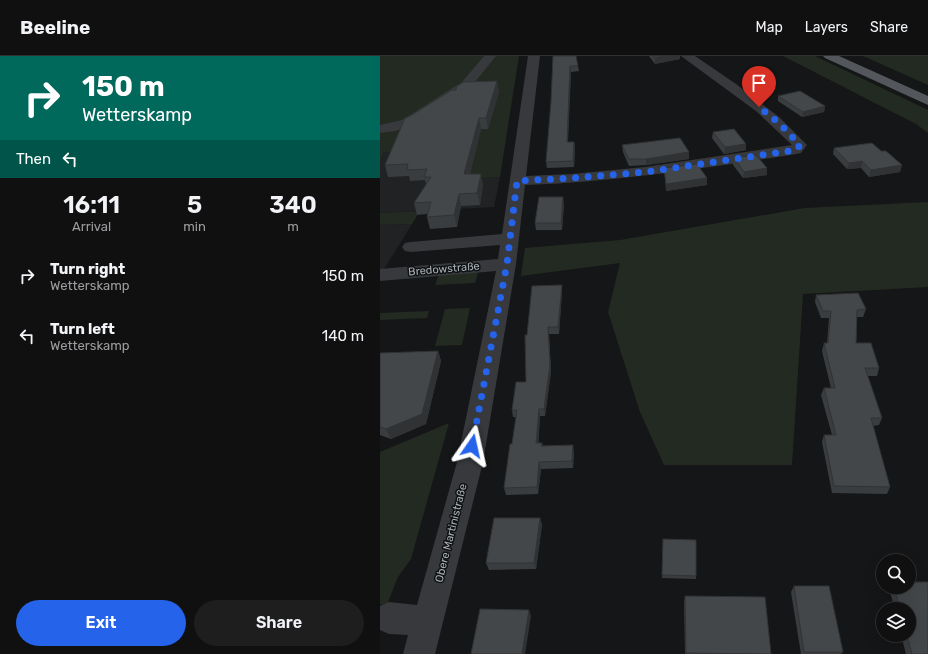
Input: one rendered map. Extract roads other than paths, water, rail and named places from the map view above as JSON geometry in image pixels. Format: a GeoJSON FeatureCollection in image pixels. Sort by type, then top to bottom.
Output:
{"type":"FeatureCollection","features":[{"type":"Feature","properties":{"kind":"main road"},"geometry":{"type":"LineString","coordinates":[[829,56],[928,101]]}},
{"type":"Feature","properties":{"kind":"main road"},"geometry":{"type":"LineString","coordinates":[[848,56],[928,92]]}},
{"type":"Feature","properties":{"kind":"street"},"geometry":{"type":"LineString","coordinates":[[380,129],[395,127],[407,122],[466,85],[490,56]]}},
{"type":"Feature","properties":{"kind":"street","name":"Obere Martinistraße"},"geometry":{"type":"LineString","coordinates":[[419,654],[470,462],[511,239],[517,181],[534,56]]}},
{"type":"Feature","properties":{"kind":"street"},"geometry":{"type":"LineString","coordinates":[[517,181],[646,172],[796,150],[806,144],[728,83],[688,56]]}},
{"type":"Feature","properties":{"kind":"street"},"geometry":{"type":"LineString","coordinates":[[411,247],[511,239]]}},
{"type":"Feature","properties":{"kind":"street","name":"Bredowstraße"},"geometry":{"type":"LineString","coordinates":[[380,275],[507,264]]}},
{"type":"Feature","properties":{"kind":"street"},"geometry":{"type":"LineString","coordinates":[[389,618],[428,621]]}}]}
